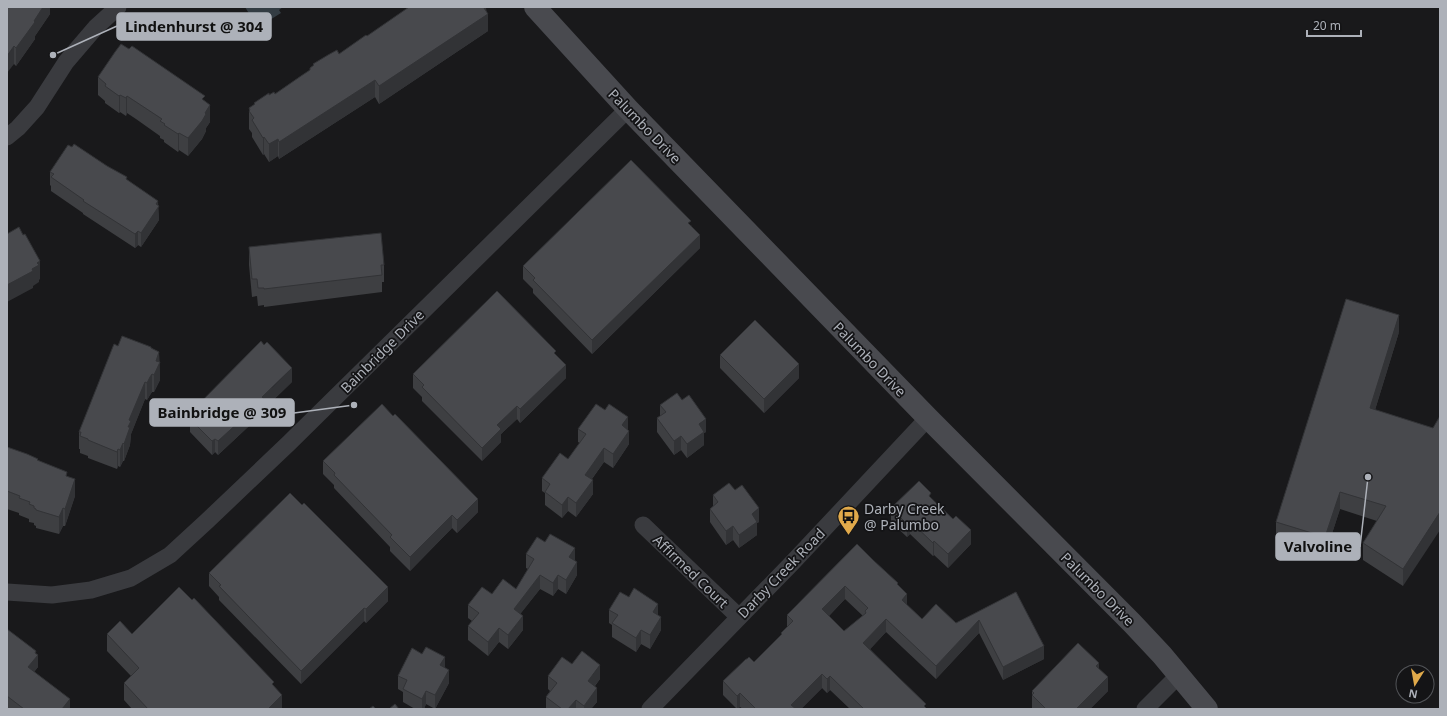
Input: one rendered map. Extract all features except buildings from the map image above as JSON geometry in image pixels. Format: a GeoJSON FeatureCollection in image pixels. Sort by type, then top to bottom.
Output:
{"type":"FeatureCollection","features":[{"type":"Feature","properties":{"kind":"street"},"geometry":{"type":"LineString","coordinates":[[7,137],[18,128],[37,107],[66,62],[96,27],[118,7]]}},
{"type":"Feature","properties":{"kind":"street","name":"Palumbo Drive"},"geometry":{"type":"LineString","coordinates":[[535,7],[628,109],[928,418],[1132,623],[1179,675],[1206,708]]}},
{"type":"Feature","properties":{"kind":"street","name":"Bainbridge Drive"},"geometry":{"type":"LineString","coordinates":[[7,592],[52,595],[91,590],[131,578],[170,555],[289,443],[628,109]]}},
{"type":"Feature","properties":{"kind":"street","name":"Darby Creek Road"},"geometry":{"type":"LineString","coordinates":[[650,709],[793,562],[928,418]]}},
{"type":"Feature","properties":{"kind":"street","name":"Affirmed Court"},"geometry":{"type":"LineString","coordinates":[[643,525],[739,617]]}},
{"type":"Feature","properties":{"kind":"street"},"geometry":{"type":"LineString","coordinates":[[1145,709],[1179,675]]}},
{"type":"Feature","properties":{"kind":"shaded area"},"geometry":{"type":"Polygon","coordinates":[[[245,7],[283,7],[279,10],[281,13],[265,23],[259,16],[253,20],[245,7]]]}},
{"type":"Feature","properties":{"kind":"place","name":"Lindenhurst @ 304"},"geometry":{"type":"Point","coordinates":[53,55]}},
{"type":"Feature","properties":{"kind":"place","name":"Bainbridge @ 309"},"geometry":{"type":"Point","coordinates":[354,405]}},
{"type":"Feature","properties":{"kind":"place","name":"Valvoline"},"geometry":{"type":"Point","coordinates":[1368,477]}},
{"type":"Feature","properties":{"kind":"place","name":"Darby Creek @ Palumbo"},"geometry":{"type":"Point","coordinates":[849,536]}}]}
